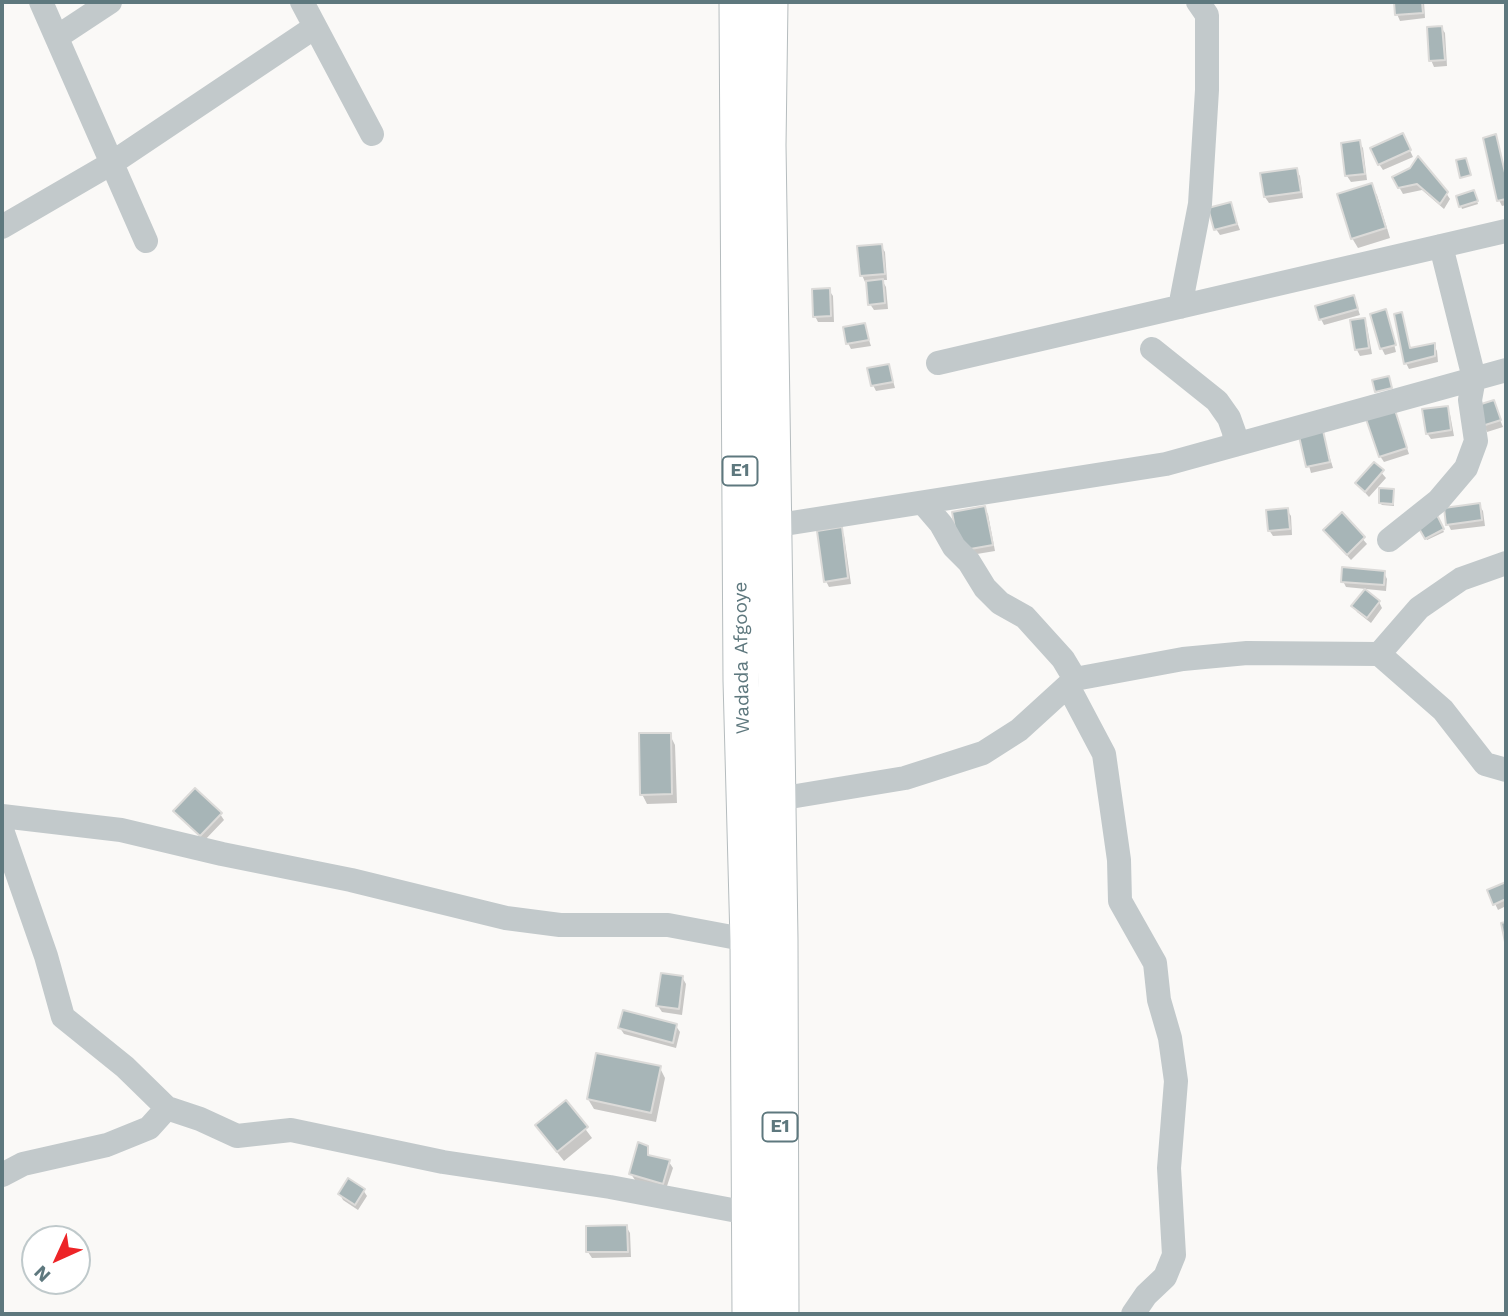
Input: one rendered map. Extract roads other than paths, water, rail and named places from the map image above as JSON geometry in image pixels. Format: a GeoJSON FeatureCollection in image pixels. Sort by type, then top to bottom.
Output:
{"type":"FeatureCollection","features":[{"type":"Feature","properties":{"kind":"highway","name":"Wadada Afgooye"},"geometry":{"type":"LineString","coordinates":[[737,2],[741,681],[748,940],[750,1314]]}},
{"type":"Feature","properties":{"kind":"highway","name":"Wadada Afgooye"},"geometry":{"type":"LineString","coordinates":[[769,2],[768,145],[778,799],[781,1314]]}},
{"type":"Feature","properties":{"kind":"street"},"geometry":{"type":"LineString","coordinates":[[41,2],[146,242]]}},
{"type":"Feature","properties":{"kind":"street"},"geometry":{"type":"LineString","coordinates":[[57,37],[110,2]]}},
{"type":"Feature","properties":{"kind":"street"},"geometry":{"type":"LineString","coordinates":[[302,2],[372,134]]}},
{"type":"Feature","properties":{"kind":"street"},"geometry":{"type":"LineString","coordinates":[[1180,307],[1201,191],[1207,90],[1207,15],[1198,2]]}},
{"type":"Feature","properties":{"kind":"street"},"geometry":{"type":"LineString","coordinates":[[2,227],[112,163],[315,27]]}},
{"type":"Feature","properties":{"kind":"street"},"geometry":{"type":"LineString","coordinates":[[938,363],[1506,231]]}},
{"type":"Feature","properties":{"kind":"street"},"geometry":{"type":"LineString","coordinates":[[1389,540],[1438,501],[1466,468],[1476,441],[1471,400],[1474,378],[1441,246]]}},
{"type":"Feature","properties":{"kind":"street"},"geometry":{"type":"LineString","coordinates":[[1152,349],[1217,401],[1229,418],[1235,445]]}},
{"type":"Feature","properties":{"kind":"street"},"geometry":{"type":"LineString","coordinates":[[772,526],[1166,464],[1506,370]]}},
{"type":"Feature","properties":{"kind":"street"},"geometry":{"type":"LineString","coordinates":[[923,503],[941,524],[954,547],[969,562],[985,588],[1000,603],[1025,617],[1063,659],[1104,754],[1119,860],[1121,901],[1155,962],[1159,1000],[1170,1038],[1176,1081],[1169,1168],[1174,1255],[1165,1277],[1146,1295],[1133,1314]]}},
{"type":"Feature","properties":{"kind":"street"},"geometry":{"type":"LineString","coordinates":[[1379,654],[1419,608],[1461,579],[1506,563]]}},
{"type":"Feature","properties":{"kind":"street"},"geometry":{"type":"LineString","coordinates":[[778,799],[905,778],[983,753],[1019,730],[1072,683],[1183,659],[1247,653],[1379,654],[1443,710],[1485,764],[1506,770]]}},
{"type":"Feature","properties":{"kind":"street"},"geometry":{"type":"LineString","coordinates":[[2,816],[121,830],[351,880],[506,918],[560,925],[668,925],[748,940]]}},
{"type":"Feature","properties":{"kind":"street"},"geometry":{"type":"LineString","coordinates":[[2,830],[46,956],[63,1017],[125,1067],[167,1108],[237,1136],[291,1130],[443,1162],[610,1187],[748,1213]]}},
{"type":"Feature","properties":{"kind":"street"},"geometry":{"type":"LineString","coordinates":[[2,1175],[23,1164],[107,1145],[128,1137],[149,1128],[167,1108]]}}]}
